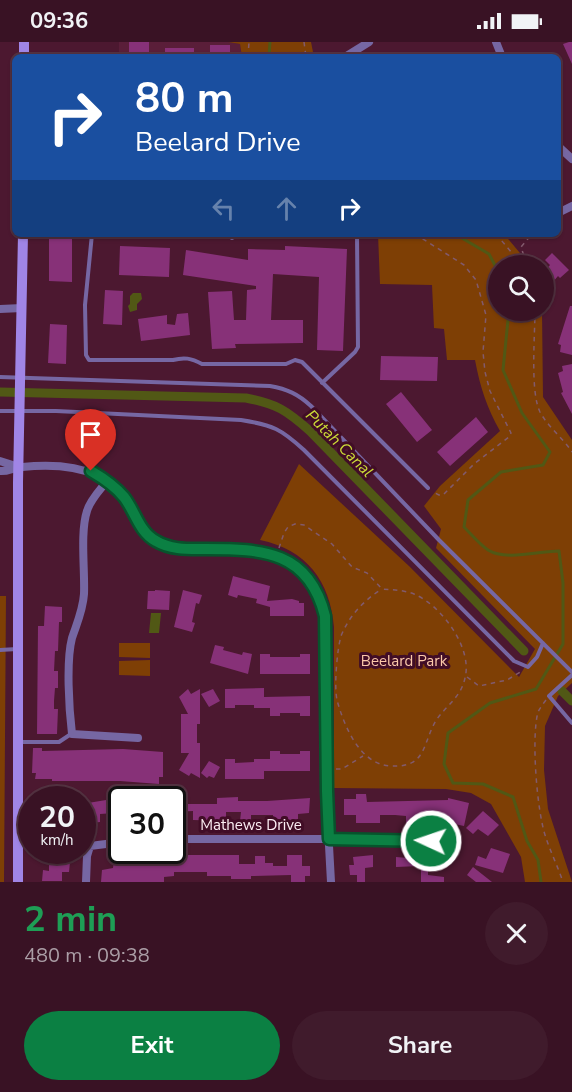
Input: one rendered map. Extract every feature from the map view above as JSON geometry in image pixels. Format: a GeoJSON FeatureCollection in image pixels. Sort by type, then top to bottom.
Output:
{"type":"FeatureCollection","features":[{"type":"Feature","properties":{"kind":"street"},"geometry":{"type":"LineString","coordinates":[[350,54],[369,42]]}},
{"type":"Feature","properties":{"kind":"street"},"geometry":{"type":"LineString","coordinates":[[561,149],[572,159]]}},
{"type":"Feature","properties":{"kind":"street"},"geometry":{"type":"LineString","coordinates":[[18,882],[19,467],[23,237]]}},
{"type":"Feature","properties":{"kind":"street"},"geometry":{"type":"LineString","coordinates":[[0,309],[22,308]]}},
{"type":"Feature","properties":{"kind":"street"},"geometry":{"type":"LineString","coordinates":[[0,461],[19,467]]}},
{"type":"Feature","properties":{"kind":"street"},"geometry":{"type":"LineString","coordinates":[[0,471],[19,467],[72,466],[91,471],[107,481],[124,497],[145,531],[158,543],[183,549],[251,550],[276,555],[291,563],[309,580],[320,599],[325,616],[326,769],[331,882]]}},
{"type":"Feature","properties":{"kind":"street"},"geometry":{"type":"LineString","coordinates":[[107,481],[87,510],[85,523],[84,596],[81,615],[72,639],[70,657],[72,734],[138,738]]}},
{"type":"Feature","properties":{"kind":"street","name":"Mathews Drive"},"geometry":{"type":"LineString","coordinates":[[186,839],[423,839],[453,850]]}},
{"type":"Feature","properties":{"kind":"street"},"geometry":{"type":"LineString","coordinates":[[86,882],[87,856],[90,846],[108,844]]}},
{"type":"Feature","properties":{"kind":"lane"},"geometry":{"type":"LineString","coordinates":[[92,237],[86,305],[86,355],[89,360],[185,358],[202,364],[286,363],[296,360],[302,363],[428,489]]}},
{"type":"Feature","properties":{"kind":"lane"},"geometry":{"type":"LineString","coordinates":[[322,383],[358,347],[357,237]]}},
{"type":"Feature","properties":{"kind":"lane"},"geometry":{"type":"LineString","coordinates":[[0,377],[270,386],[287,389],[300,396],[571,672],[549,696],[572,723]]}},
{"type":"Feature","properties":{"kind":"lane"},"geometry":{"type":"LineString","coordinates":[[0,411],[56,411],[241,420],[265,424],[283,431],[514,661],[528,667],[537,657],[543,642]]}},
{"type":"Feature","properties":{"kind":"lane"},"geometry":{"type":"LineString","coordinates":[[0,650],[19,649]]}},
{"type":"Feature","properties":{"kind":"lane"},"geometry":{"type":"LineString","coordinates":[[18,742],[59,742],[72,734]]}},
{"type":"Feature","properties":{"kind":"path"},"geometry":{"type":"LineString","coordinates":[[420,237],[465,265],[476,280],[486,315],[483,352],[485,372],[490,391],[511,433],[474,464],[443,495],[428,489]]}},
{"type":"Feature","properties":{"kind":"path"},"geometry":{"type":"LineString","coordinates":[[499,237],[514,255]]}},
{"type":"Feature","properties":{"kind":"path"},"geometry":{"type":"LineString","coordinates":[[524,255],[521,247],[529,237]]}},
{"type":"Feature","properties":{"kind":"path"},"geometry":{"type":"LineString","coordinates":[[535,321],[535,386],[540,412],[572,452]]}},
{"type":"Feature","properties":{"kind":"path"},"geometry":{"type":"LineString","coordinates":[[276,555],[288,527],[295,524],[304,525],[332,544],[352,567],[367,573],[382,589]]}},
{"type":"Feature","properties":{"kind":"path"},"geometry":{"type":"LineString","coordinates":[[382,589],[417,595],[453,628],[466,657],[466,676],[455,700],[438,718],[424,752],[417,761],[405,765],[391,766],[376,763],[364,755],[347,728],[337,698],[338,650],[342,635],[352,615],[370,596],[382,589]]}},
{"type":"Feature","properties":{"kind":"path"},"geometry":{"type":"LineString","coordinates":[[466,676],[479,686],[507,680],[528,667]]}},
{"type":"Feature","properties":{"kind":"path"},"geometry":{"type":"LineString","coordinates":[[549,696],[538,711],[538,801],[546,838],[563,882]]}},
{"type":"Feature","properties":{"kind":"path"},"geometry":{"type":"LineString","coordinates":[[326,769],[342,769],[364,755]]}},
{"type":"Feature","properties":{"kind":"shaded area"},"geometry":{"type":"Polygon","coordinates":[[[119,42],[228,42],[240,44],[242,54],[119,54],[119,42]]]}},
{"type":"Feature","properties":{"kind":"shaded area"},"geometry":{"type":"Polygon","coordinates":[[[133,293],[141,293],[142,299],[137,304],[137,310],[130,312],[128,306],[133,293]]]}},
{"type":"Feature","properties":{"kind":"shaded area"},"geometry":{"type":"Polygon","coordinates":[[[151,613],[161,613],[159,633],[149,633],[151,613]]]}},
{"type":"Feature","properties":{"kind":"green space"},"geometry":{"type":"Polygon","coordinates":[[[228,42],[311,42],[313,54],[242,54],[240,44],[228,42]]]}},
{"type":"Feature","properties":{"kind":"green space","name":"Beelard Park"},"geometry":{"type":"Polygon","coordinates":[[[378,237],[507,237],[522,255],[488,255],[488,321],[542,321],[543,397],[572,440],[572,683],[558,696],[545,726],[544,770],[548,809],[572,882],[525,882],[521,857],[491,804],[471,793],[446,789],[334,788],[334,627],[332,610],[321,582],[303,560],[291,551],[260,540],[299,464],[409,566],[519,677],[535,649],[436,548],[441,529],[424,506],[440,486],[500,431],[484,397],[475,360],[447,360],[444,329],[434,328],[432,285],[380,284],[378,237]]]}},
{"type":"Feature","properties":{"kind":"green space"},"geometry":{"type":"Polygon","coordinates":[[[0,596],[6,596],[4,882],[0,882],[0,596]]]}},
{"type":"Feature","properties":{"kind":"green space"},"geometry":{"type":"Polygon","coordinates":[[[119,643],[150,643],[150,658],[119,657],[119,643]]]}},
{"type":"Feature","properties":{"kind":"green space"},"geometry":{"type":"Polygon","coordinates":[[[150,660],[150,676],[119,675],[119,661],[150,660]]]}},
{"type":"Feature","properties":{"kind":"building"},"geometry":{"type":"Polygon","coordinates":[[[129,42],[149,42],[149,54],[129,54],[129,42]]]}},
{"type":"Feature","properties":{"kind":"building"},"geometry":{"type":"Polygon","coordinates":[[[572,42],[572,64],[563,44],[572,42]]]}},
{"type":"Feature","properties":{"kind":"building"},"geometry":{"type":"Polygon","coordinates":[[[210,45],[230,45],[230,54],[210,54],[210,45]]]}},
{"type":"Feature","properties":{"kind":"building"},"geometry":{"type":"Polygon","coordinates":[[[165,48],[194,48],[194,54],[165,54],[165,48]]]}},
{"type":"Feature","properties":{"kind":"building"},"geometry":{"type":"Polygon","coordinates":[[[49,237],[72,237],[72,282],[49,281],[49,237]]]}},
{"type":"Feature","properties":{"kind":"building"},"geometry":{"type":"Polygon","coordinates":[[[120,246],[170,248],[169,277],[119,275],[120,246]]]}},
{"type":"Feature","properties":{"kind":"building"},"geometry":{"type":"Polygon","coordinates":[[[285,246],[347,249],[343,351],[317,350],[319,277],[273,274],[271,320],[303,320],[303,343],[235,344],[236,348],[212,349],[208,292],[232,291],[234,320],[246,320],[247,290],[256,289],[256,286],[183,275],[186,250],[248,260],[248,249],[285,250],[285,246]]]}},
{"type":"Feature","properties":{"kind":"building"},"geometry":{"type":"Polygon","coordinates":[[[554,255],[569,270],[560,278],[558,276],[554,281],[554,255]]]}},
{"type":"Feature","properties":{"kind":"building"},"geometry":{"type":"Polygon","coordinates":[[[105,290],[123,291],[122,325],[103,324],[105,290]]]}},
{"type":"Feature","properties":{"kind":"building"},"geometry":{"type":"Polygon","coordinates":[[[570,306],[572,306],[572,355],[560,352],[561,345],[558,344],[570,306]]]}},
{"type":"Feature","properties":{"kind":"building"},"geometry":{"type":"Polygon","coordinates":[[[188,313],[190,335],[141,341],[138,319],[167,315],[167,324],[175,325],[177,314],[188,313]]]}},
{"type":"Feature","properties":{"kind":"building"},"geometry":{"type":"Polygon","coordinates":[[[50,324],[67,325],[66,364],[48,363],[50,324]]]}},
{"type":"Feature","properties":{"kind":"building"},"geometry":{"type":"Polygon","coordinates":[[[381,356],[438,357],[437,381],[380,380],[381,356]]]}},
{"type":"Feature","properties":{"kind":"building"},"geometry":{"type":"Polygon","coordinates":[[[572,364],[572,414],[561,393],[563,392],[558,373],[563,371],[562,366],[572,364]]]}},
{"type":"Feature","properties":{"kind":"building"},"geometry":{"type":"Polygon","coordinates":[[[401,392],[432,430],[417,442],[386,404],[401,392]]]}},
{"type":"Feature","properties":{"kind":"building"},"geometry":{"type":"Polygon","coordinates":[[[476,417],[488,432],[450,466],[437,452],[476,417]]]}},
{"type":"Feature","properties":{"kind":"building"},"geometry":{"type":"Polygon","coordinates":[[[233,576],[270,586],[267,601],[292,599],[304,603],[304,616],[270,616],[270,607],[256,603],[257,599],[228,595],[233,576]]]}},
{"type":"Feature","properties":{"kind":"building"},"geometry":{"type":"Polygon","coordinates":[[[183,590],[202,595],[199,604],[196,603],[192,632],[174,627],[183,590]]]}},
{"type":"Feature","properties":{"kind":"building"},"geometry":{"type":"Polygon","coordinates":[[[148,591],[170,591],[169,610],[147,609],[148,591]]]}},
{"type":"Feature","properties":{"kind":"building"},"geometry":{"type":"Polygon","coordinates":[[[45,606],[62,607],[62,622],[59,622],[58,651],[55,651],[54,671],[58,671],[58,688],[55,688],[54,701],[54,709],[58,709],[57,734],[37,734],[38,626],[44,626],[45,606]]]}},
{"type":"Feature","properties":{"kind":"building"},"geometry":{"type":"Polygon","coordinates":[[[215,645],[224,647],[223,650],[242,655],[243,652],[252,654],[248,674],[210,663],[215,645]]]}},
{"type":"Feature","properties":{"kind":"building"},"geometry":{"type":"Polygon","coordinates":[[[260,654],[270,654],[270,657],[300,657],[300,654],[310,654],[310,674],[260,674],[260,654]]]}},
{"type":"Feature","properties":{"kind":"building"},"geometry":{"type":"Polygon","coordinates":[[[264,688],[264,697],[310,696],[310,716],[300,716],[300,713],[280,713],[280,716],[270,716],[270,708],[254,708],[254,705],[235,705],[235,708],[225,708],[225,689],[264,688]]]}},
{"type":"Feature","properties":{"kind":"building"},"geometry":{"type":"Polygon","coordinates":[[[188,689],[191,694],[200,689],[200,724],[197,724],[197,743],[200,743],[200,778],[191,773],[189,776],[179,770],[189,753],[181,753],[181,714],[188,714],[179,697],[188,689]]]}},
{"type":"Feature","properties":{"kind":"building"},"geometry":{"type":"Polygon","coordinates":[[[213,689],[220,701],[209,707],[201,694],[213,689]]]}},
{"type":"Feature","properties":{"kind":"building"},"geometry":{"type":"Polygon","coordinates":[[[33,748],[42,748],[42,751],[123,749],[163,752],[163,777],[159,777],[159,784],[35,779],[36,773],[32,773],[33,748]]]}},
{"type":"Feature","properties":{"kind":"building"},"geometry":{"type":"Polygon","coordinates":[[[270,751],[280,751],[280,754],[300,754],[300,751],[310,751],[310,771],[264,771],[264,779],[225,779],[225,759],[235,759],[235,763],[254,762],[254,759],[270,759],[270,751]]]}},
{"type":"Feature","properties":{"kind":"building"},"geometry":{"type":"Polygon","coordinates":[[[209,761],[220,767],[214,778],[209,776],[207,778],[201,773],[209,761]]]}},
{"type":"Feature","properties":{"kind":"building"},"geometry":{"type":"Polygon","coordinates":[[[356,794],[366,794],[367,802],[448,800],[448,798],[469,803],[464,826],[445,822],[446,815],[428,815],[428,823],[406,823],[406,816],[380,815],[380,823],[356,823],[356,815],[344,815],[344,799],[356,799],[356,794]]]}},
{"type":"Feature","properties":{"kind":"building"},"geometry":{"type":"Polygon","coordinates":[[[186,797],[188,804],[217,804],[217,798],[238,797],[238,801],[267,801],[310,798],[309,813],[298,814],[298,822],[273,822],[273,815],[251,815],[251,822],[240,821],[241,812],[226,812],[226,821],[193,820],[193,811],[186,811],[186,797]]]}},
{"type":"Feature","properties":{"kind":"building"},"geometry":{"type":"Polygon","coordinates":[[[106,800],[108,802],[108,813],[100,814],[100,822],[96,822],[96,802],[106,800]]]}},
{"type":"Feature","properties":{"kind":"building"},"geometry":{"type":"Polygon","coordinates":[[[483,811],[499,825],[488,836],[478,829],[473,834],[466,828],[483,811]]]}},
{"type":"Feature","properties":{"kind":"building"},"geometry":{"type":"Polygon","coordinates":[[[491,848],[510,854],[503,873],[475,865],[478,856],[486,859],[491,848]]]}},
{"type":"Feature","properties":{"kind":"building"},"geometry":{"type":"Polygon","coordinates":[[[186,855],[239,855],[239,864],[255,864],[255,856],[265,856],[265,863],[273,863],[273,866],[287,866],[287,855],[302,855],[302,866],[310,866],[310,876],[305,876],[305,882],[291,882],[291,875],[231,879],[231,876],[207,876],[207,872],[174,872],[174,876],[164,877],[164,882],[101,882],[102,870],[113,868],[114,864],[186,864],[186,855]]]}},
{"type":"Feature","properties":{"kind":"building"},"geometry":{"type":"Polygon","coordinates":[[[373,855],[373,867],[365,868],[365,882],[357,882],[357,875],[350,875],[349,865],[354,865],[353,857],[373,855]]]}},
{"type":"Feature","properties":{"kind":"building"},"geometry":{"type":"Polygon","coordinates":[[[396,857],[420,859],[420,866],[396,867],[396,857]]]}},
{"type":"Feature","properties":{"kind":"building"},"geometry":{"type":"Polygon","coordinates":[[[49,864],[70,864],[69,872],[62,872],[62,881],[42,881],[43,870],[49,871],[49,864]]]}},
{"type":"Feature","properties":{"kind":"building"},"geometry":{"type":"Polygon","coordinates":[[[421,864],[428,864],[428,875],[444,877],[444,882],[421,882],[421,864]]]}},
{"type":"Feature","properties":{"kind":"building"},"geometry":{"type":"Polygon","coordinates":[[[473,867],[492,882],[476,882],[467,875],[473,867]]]}},
{"type":"Feature","properties":{"kind":"waterway"},"geometry":{"type":"LineString","coordinates":[[269,54],[270,42]]}},
{"type":"Feature","properties":{"kind":"waterway"},"geometry":{"type":"LineString","coordinates":[[460,237],[490,255]]}},
{"type":"Feature","properties":{"kind":"waterway"},"geometry":{"type":"LineString","coordinates":[[508,321],[503,370],[522,413],[550,452],[543,465],[501,472],[468,500],[464,527],[481,545],[495,553],[513,555],[559,551],[563,583],[563,644],[536,689],[490,703],[448,733],[444,764],[453,783],[483,784],[513,797],[527,841],[538,860],[541,882]]}},
{"type":"Feature","properties":{"kind":"waterway","name":"Putah Canal"},"geometry":{"type":"LineString","coordinates":[[0,392],[246,398],[281,409],[310,431],[524,651]]}},
{"type":"Feature","properties":{"kind":"waterway","name":"Putah Canal"},"geometry":{"type":"LineString","coordinates":[[562,691],[572,701]]}},
{"type":"Feature","properties":{"kind":"route"},"geometry":{"type":"LineString","coordinates":[[91,471],[107,481],[124,497],[138,522],[158,543],[183,549],[260,551],[276,555],[303,573],[317,592],[325,616],[329,839],[423,839],[431,841]]}}]}
